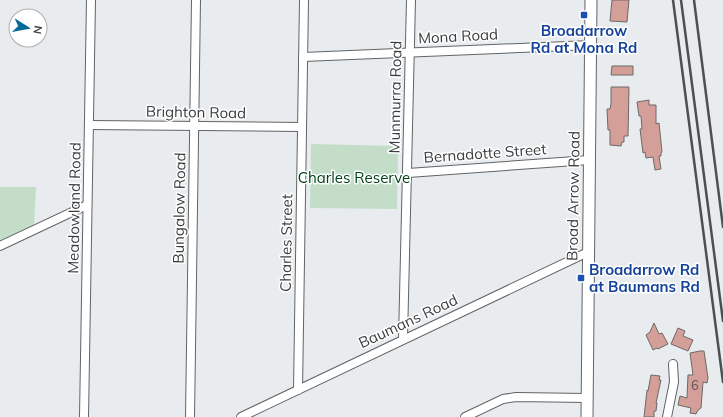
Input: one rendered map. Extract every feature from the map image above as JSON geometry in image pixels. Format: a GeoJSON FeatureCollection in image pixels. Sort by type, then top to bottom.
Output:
{"type":"FeatureCollection","features":[{"type":"Feature","properties":{"kind":"street","name":"Meadowland Road"},"geometry":{"type":"LineString","coordinates":[[84,417],[91,0]]}},
{"type":"Feature","properties":{"kind":"street","name":"Bungalow Road"},"geometry":{"type":"LineString","coordinates":[[190,417],[196,0]]}},
{"type":"Feature","properties":{"kind":"street","name":"Charles Street"},"geometry":{"type":"LineString","coordinates":[[298,390],[304,0]]}},
{"type":"Feature","properties":{"kind":"street","name":"Munmurra Road"},"geometry":{"type":"LineString","coordinates":[[403,339],[411,0]]}},
{"type":"Feature","properties":{"kind":"street","name":"Broad Arrow Road"},"geometry":{"type":"LineString","coordinates":[[587,417],[588,160],[591,0]]}},
{"type":"Feature","properties":{"kind":"street","name":"Mona Road"},"geometry":{"type":"LineString","coordinates":[[303,57],[591,45]]}},
{"type":"Feature","properties":{"kind":"street","name":"Brighton Road"},"geometry":{"type":"LineString","coordinates":[[90,125],[302,127]]}},
{"type":"Feature","properties":{"kind":"street","name":"Bernadotte Street"},"geometry":{"type":"LineString","coordinates":[[408,173],[588,160]]}},
{"type":"Feature","properties":{"kind":"street"},"geometry":{"type":"LineString","coordinates":[[0,246],[87,205]]}},
{"type":"Feature","properties":{"kind":"street","name":"Baumans Road"},"geometry":{"type":"LineString","coordinates":[[241,417],[588,252]]}},
{"type":"Feature","properties":{"kind":"street"},"geometry":{"type":"LineString","coordinates":[[667,417],[674,382],[673,364]]}},
{"type":"Feature","properties":{"kind":"street"},"geometry":{"type":"LineString","coordinates":[[465,417],[503,399],[516,397],[587,398]]}},
{"type":"Feature","properties":{"kind":"green space","name":"Charles Reserve"},"geometry":{"type":"Polygon","coordinates":[[[311,144],[398,146],[397,209],[310,208],[311,144]]]}},
{"type":"Feature","properties":{"kind":"green space"},"geometry":{"type":"Polygon","coordinates":[[[0,187],[36,187],[34,227],[0,243],[0,187]]]}},
{"type":"Feature","properties":{"kind":"building"},"geometry":{"type":"Polygon","coordinates":[[[612,0],[629,0],[627,22],[610,21],[612,0]]]}},
{"type":"Feature","properties":{"kind":"building"},"geometry":{"type":"Polygon","coordinates":[[[612,66],[633,66],[633,75],[611,75],[612,66]]]}},
{"type":"Feature","properties":{"kind":"building"},"geometry":{"type":"Polygon","coordinates":[[[611,87],[629,87],[628,136],[624,136],[624,142],[622,142],[621,146],[610,145],[610,130],[608,130],[607,109],[610,109],[611,104],[611,87]]]}},
{"type":"Feature","properties":{"kind":"building"},"geometry":{"type":"Polygon","coordinates":[[[649,100],[649,105],[656,105],[656,124],[659,123],[662,152],[661,156],[659,156],[661,169],[655,170],[653,157],[646,158],[645,152],[643,153],[640,129],[642,129],[641,116],[639,116],[637,102],[649,100]]]}},
{"type":"Feature","properties":{"kind":"building"},"geometry":{"type":"Polygon","coordinates":[[[654,323],[659,334],[662,333],[668,344],[653,350],[646,335],[650,332],[654,323]]]}},
{"type":"Feature","properties":{"kind":"building"},"geometry":{"type":"Polygon","coordinates":[[[678,328],[685,331],[683,336],[693,340],[688,351],[671,344],[678,328]]]}},
{"type":"Feature","properties":{"kind":"building"},"geometry":{"type":"Polygon","coordinates":[[[704,351],[708,378],[707,383],[703,382],[701,408],[696,414],[690,413],[691,408],[678,405],[680,396],[687,398],[688,375],[693,375],[690,353],[704,351]]]}},
{"type":"Feature","properties":{"kind":"building"},"geometry":{"type":"Polygon","coordinates":[[[651,375],[660,376],[659,380],[661,380],[656,403],[656,411],[654,411],[654,417],[644,417],[647,390],[648,391],[651,375]]]}},
{"type":"Feature","properties":{"kind":"railway"},"geometry":{"type":"LineString","coordinates":[[673,0],[723,382]]}},
{"type":"Feature","properties":{"kind":"railway"},"geometry":{"type":"LineString","coordinates":[[681,0],[723,321]]}},
{"type":"Feature","properties":{"kind":"railway"},"geometry":{"type":"LineString","coordinates":[[694,0],[723,227]]}},
{"type":"Feature","properties":{"kind":"place","name":"Broadarrow Rd at Mona Rd"},"geometry":{"type":"Point","coordinates":[584,15]}},
{"type":"Feature","properties":{"kind":"place","name":"Broadarrow Rd at Baumans Rd"},"geometry":{"type":"Point","coordinates":[581,278]}}]}
